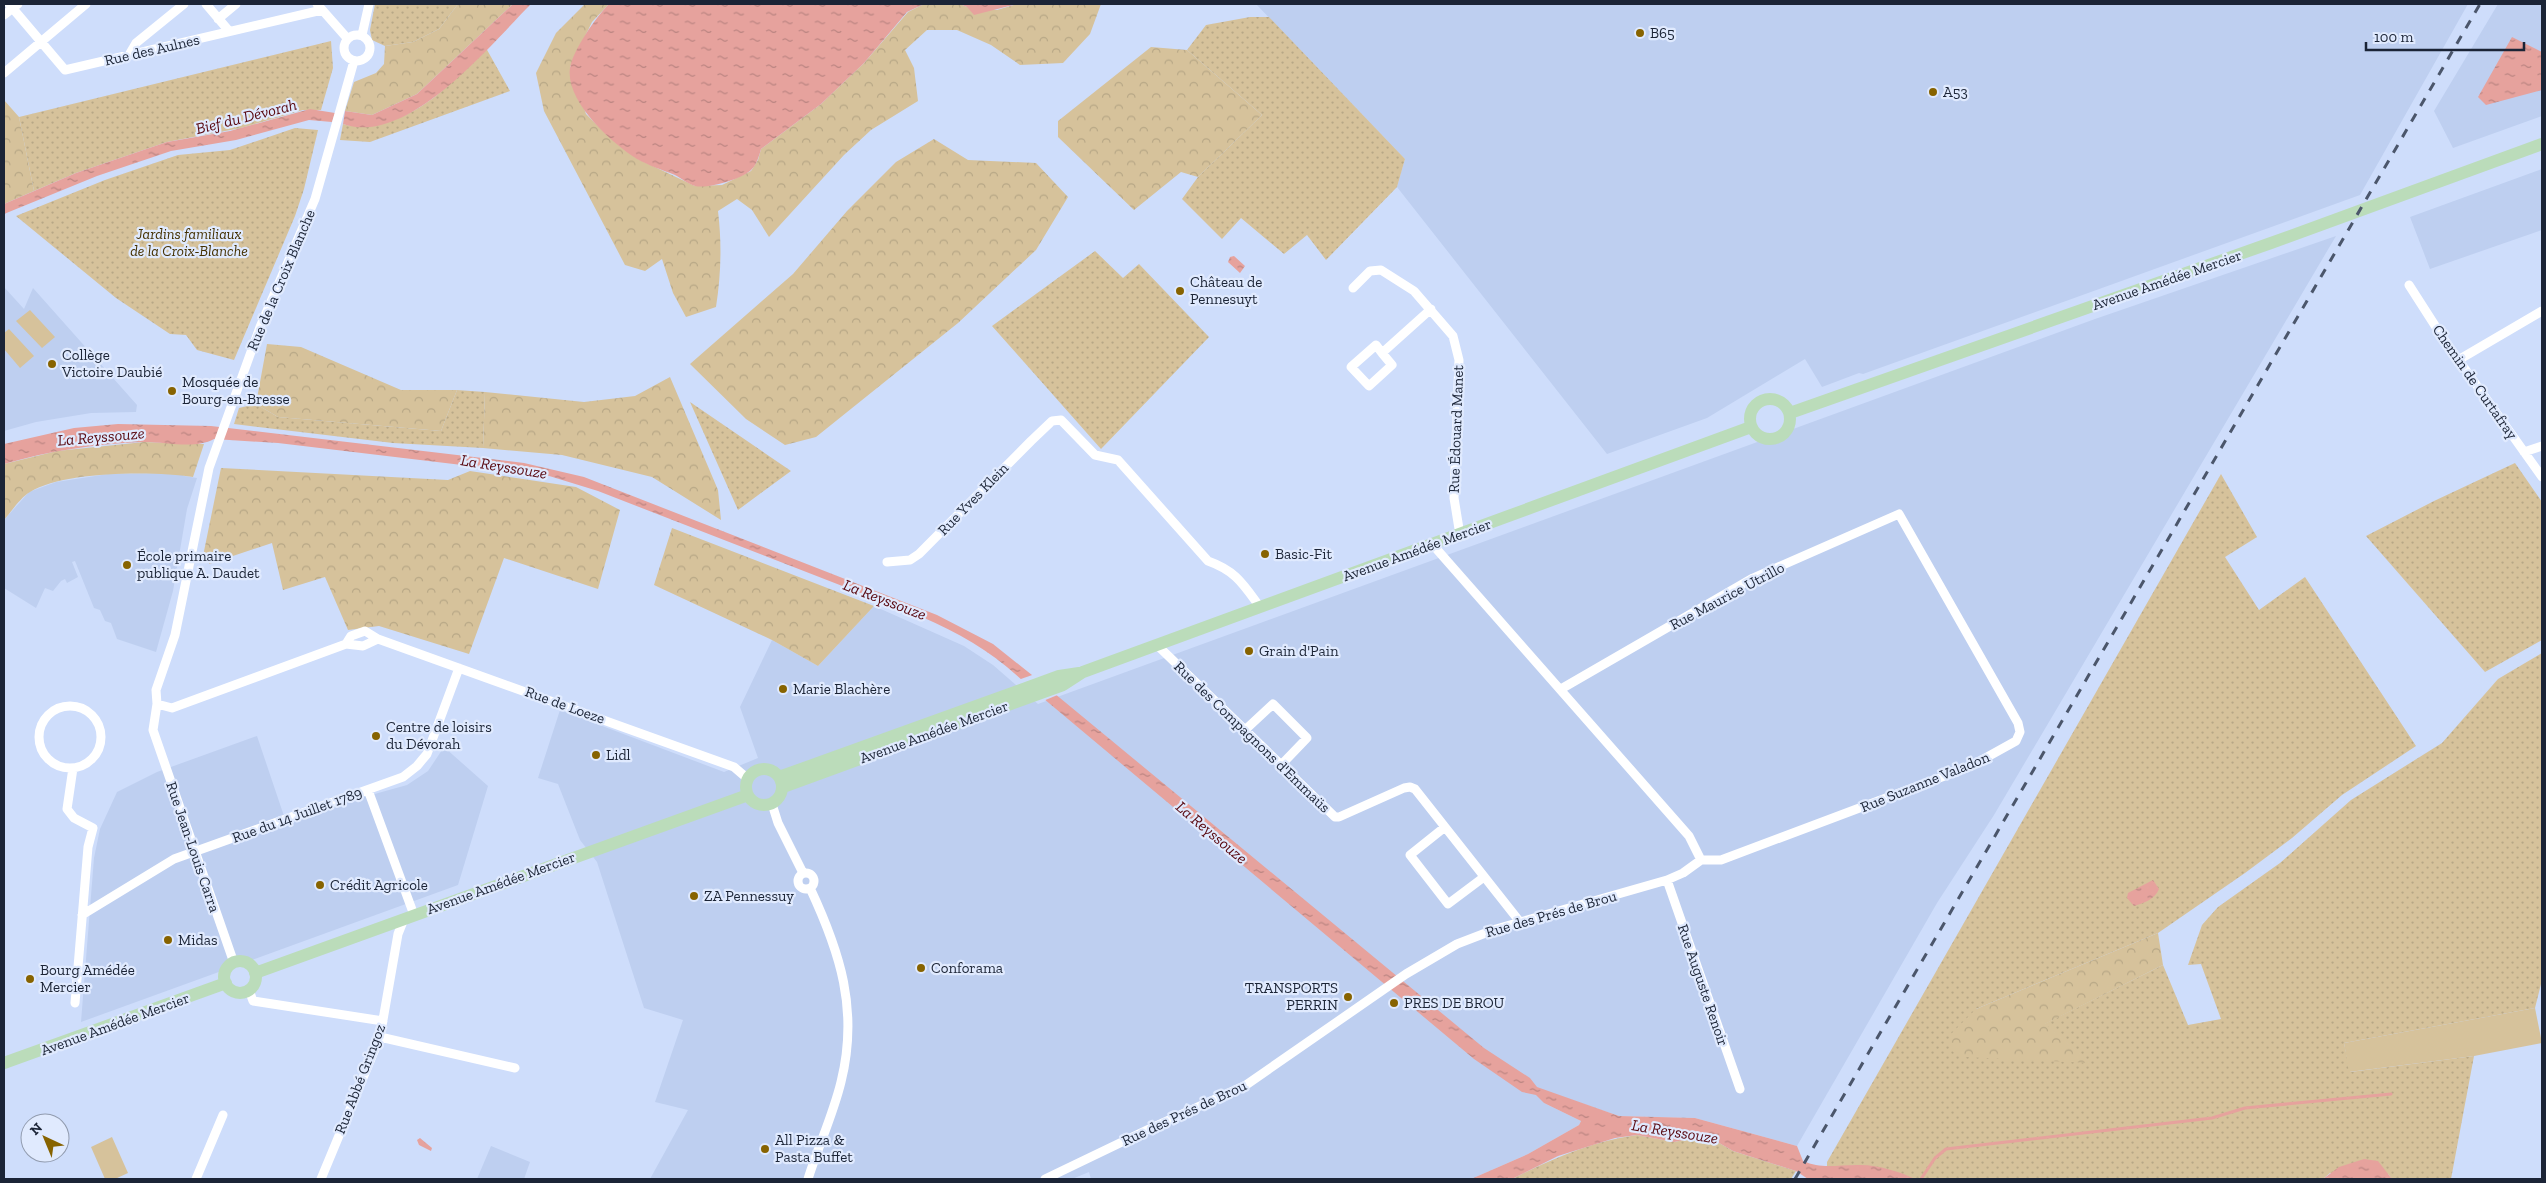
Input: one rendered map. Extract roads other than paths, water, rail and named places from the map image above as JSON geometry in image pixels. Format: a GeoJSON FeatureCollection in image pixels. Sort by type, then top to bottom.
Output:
{"type":"FeatureCollection","features":[{"type":"Feature","properties":{"kind":"main road","name":"Avenue Amédée Mercier"},"geometry":{"type":"LineString","coordinates":[[1790,413],[2271,243],[2542,144]]}},
{"type":"Feature","properties":{"kind":"main road"},"geometry":{"type":"LineString","coordinates":[[1764,400],[1780,401],[1790,413],[1789,427],[1780,437],[1767,440],[1755,433],[1751,427],[1752,411],[1764,400]]}},
{"type":"Feature","properties":{"kind":"main road","name":"Avenue Amédée Mercier"},"geometry":{"type":"LineString","coordinates":[[781,782],[1028,692],[1054,688],[1083,672],[1751,427]]}},
{"type":"Feature","properties":{"kind":"main road","name":"Avenue Amédée Mercier"},"geometry":{"type":"LineString","coordinates":[[1028,692],[1042,682],[1059,676],[1083,672]]}},
{"type":"Feature","properties":{"kind":"main road"},"geometry":{"type":"LineString","coordinates":[[763,769],[769,770],[781,782],[780,797],[772,804],[761,805],[748,795],[748,779],[752,774],[763,769]]}},
{"type":"Feature","properties":{"kind":"main road","name":"Avenue Amédée Mercier"},"geometry":{"type":"LineString","coordinates":[[255,973],[748,795]]}},
{"type":"Feature","properties":{"kind":"main road"},"geometry":{"type":"LineString","coordinates":[[244,962],[255,973],[255,982],[249,990],[236,992],[226,983],[227,969],[234,963],[244,962]]}},
{"type":"Feature","properties":{"kind":"main road","name":"Avenue Amédée Mercier"},"geometry":{"type":"LineString","coordinates":[[4,1063],[226,983]]}},
{"type":"Feature","properties":{"kind":"street"},"geometry":{"type":"LineString","coordinates":[[4,74],[86,4]]}},
{"type":"Feature","properties":{"kind":"street"},"geometry":{"type":"LineString","coordinates":[[129,55],[136,43],[184,4]]}},
{"type":"Feature","properties":{"kind":"street"},"geometry":{"type":"LineString","coordinates":[[206,4],[229,31]]}},
{"type":"Feature","properties":{"kind":"street"},"geometry":{"type":"LineString","coordinates":[[218,19],[236,4]]}},
{"type":"Feature","properties":{"kind":"street"},"geometry":{"type":"LineString","coordinates":[[362,35],[369,4]]}},
{"type":"Feature","properties":{"kind":"street"},"geometry":{"type":"LineString","coordinates":[[4,15],[13,5]]}},
{"type":"Feature","properties":{"kind":"street","name":"Rue des Aulnes"},"geometry":{"type":"LineString","coordinates":[[13,5],[65,70],[320,7]]}},
{"type":"Feature","properties":{"kind":"street"},"geometry":{"type":"LineString","coordinates":[[320,7],[347,38]]}},
{"type":"Feature","properties":{"kind":"street"},"geometry":{"type":"LineString","coordinates":[[353,35],[362,35],[369,41],[369,54],[362,60],[354,60],[344,52],[347,38],[353,35]]}},
{"type":"Feature","properties":{"kind":"street","name":"Rue de la Croix Blanche"},"geometry":{"type":"LineString","coordinates":[[153,730],[157,704],[156,690],[175,635],[198,518],[214,450],[260,327],[315,199],[354,60]]}},
{"type":"Feature","properties":{"kind":"street","name":"Rue Édouard Manet"},"geometry":{"type":"LineString","coordinates":[[1353,288],[1370,271],[1381,270],[1414,291],[1453,336],[1459,360],[1454,498],[1460,535]]}},
{"type":"Feature","properties":{"kind":"street","name":"Chemin de Curtafray"},"geometry":{"type":"LineString","coordinates":[[2408,285],[2443,338],[2460,359],[2542,477]]}},
{"type":"Feature","properties":{"kind":"street"},"geometry":{"type":"LineString","coordinates":[[1382,353],[1431,309]]}},
{"type":"Feature","properties":{"kind":"street"},"geometry":{"type":"LineString","coordinates":[[2460,359],[2542,311]]}},
{"type":"Feature","properties":{"kind":"street"},"geometry":{"type":"LineString","coordinates":[[1376,345],[1382,353],[1392,365],[1369,386],[1351,367],[1376,345]]}},
{"type":"Feature","properties":{"kind":"street","name":"Rue Yves Klein"},"geometry":{"type":"LineString","coordinates":[[887,562],[910,560],[920,554],[1052,421],[1061,420],[1094,454],[1118,460],[1208,561],[1226,568],[1241,581],[1260,607]]}},
{"type":"Feature","properties":{"kind":"street"},"geometry":{"type":"LineString","coordinates":[[2524,452],[2542,446]]}},
{"type":"Feature","properties":{"kind":"street","name":"Rue Maurice Utrillo"},"geometry":{"type":"LineString","coordinates":[[1560,689],[1752,578],[1899,514]]}},
{"type":"Feature","properties":{"kind":"street","name":"Rue Suzanne Valadon"},"geometry":{"type":"LineString","coordinates":[[1701,860],[1721,860],[1972,766],[2016,741],[2020,732],[2018,724],[1899,514]]}},
{"type":"Feature","properties":{"kind":"street"},"geometry":{"type":"LineString","coordinates":[[1433,545],[1689,836],[1701,860]]}},
{"type":"Feature","properties":{"kind":"street","name":"Rue de Loeze"},"geometry":{"type":"LineString","coordinates":[[346,644],[351,636],[365,631],[378,639],[734,767],[748,779]]}},
{"type":"Feature","properties":{"kind":"street","name":"Rue de Loeze"},"geometry":{"type":"LineString","coordinates":[[157,704],[172,708],[346,644],[363,646],[378,639]]}},
{"type":"Feature","properties":{"kind":"street","name":"Rue des Compagnons d'Emmaüs"},"geometry":{"type":"LineString","coordinates":[[1157,645],[1335,817],[1339,817],[1410,786],[1415,789],[1520,922]]}},
{"type":"Feature","properties":{"kind":"street","name":"Rue du 14 Juillet 1789"},"geometry":{"type":"LineString","coordinates":[[82,915],[174,859],[403,777],[417,766],[427,754],[459,668]]}},
{"type":"Feature","properties":{"kind":"street"},"geometry":{"type":"LineString","coordinates":[[1245,730],[1272,704],[1307,738],[1280,765]]}},
{"type":"Feature","properties":{"kind":"street"},"geometry":{"type":"LineString","coordinates":[[70,705],[88,711],[99,726],[101,735],[96,753],[90,760],[73,768],[53,763],[40,747],[38,737],[44,718],[52,711],[70,705]]}},
{"type":"Feature","properties":{"kind":"street","name":"Rue Jean-Louis Carra"},"geometry":{"type":"LineString","coordinates":[[153,730],[234,963]]}},
{"type":"Feature","properties":{"kind":"street"},"geometry":{"type":"LineString","coordinates":[[73,768],[67,809],[74,818],[93,828],[88,846],[75,1003]]}},
{"type":"Feature","properties":{"kind":"street"},"geometry":{"type":"LineString","coordinates":[[368,790],[409,917]]}},
{"type":"Feature","properties":{"kind":"street"},"geometry":{"type":"LineString","coordinates":[[772,804],[778,824],[803,874],[798,879],[798,884],[805,889],[810,888],[831,932],[841,966],[847,998],[846,1037],[841,1081],[808,1179]]}},
{"type":"Feature","properties":{"kind":"street"},"geometry":{"type":"LineString","coordinates":[[1445,827],[1410,855],[1448,904],[1484,877]]}},
{"type":"Feature","properties":{"kind":"street","name":"Rue des Prés de Brou"},"geometry":{"type":"LineString","coordinates":[[1045,1179],[1246,1085],[1406,974],[1457,944],[1520,922],[1666,880],[1683,873],[1701,860]]}},
{"type":"Feature","properties":{"kind":"street","name":"Rue Auguste Renoir"},"geometry":{"type":"LineString","coordinates":[[1666,880],[1740,1089]]}},
{"type":"Feature","properties":{"kind":"street","name":"Rue Abbé Gringoz"},"geometry":{"type":"LineString","coordinates":[[321,1179],[380,1037],[398,934],[409,917]]}},
{"type":"Feature","properties":{"kind":"street"},"geometry":{"type":"LineString","coordinates":[[249,990],[253,1001],[383,1022]]}},
{"type":"Feature","properties":{"kind":"street"},"geometry":{"type":"LineString","coordinates":[[380,1037],[515,1068]]}},
{"type":"Feature","properties":{"kind":"street"},"geometry":{"type":"LineString","coordinates":[[196,1179],[223,1115]]}},
{"type":"Feature","properties":{"kind":"water"},"geometry":{"type":"Polygon","coordinates":[[[513,4],[531,4],[471,66],[420,107],[394,121],[368,127],[343,124],[345,111],[372,115],[417,94],[513,4]]]}},
{"type":"Feature","properties":{"kind":"water"},"geometry":{"type":"Polygon","coordinates":[[[609,4],[924,4],[907,12],[864,63],[821,104],[761,149],[758,160],[748,173],[725,182],[701,187],[692,185],[626,152],[592,120],[575,94],[570,81],[572,61],[586,34],[609,4]]]}},
{"type":"Feature","properties":{"kind":"water"},"geometry":{"type":"Polygon","coordinates":[[[960,4],[1017,4],[974,15],[967,7],[960,4]]]}},
{"type":"Feature","properties":{"kind":"water"},"geometry":{"type":"Polygon","coordinates":[[[2512,37],[2542,52],[2542,90],[2486,105],[2478,97],[2512,37]]]}},
{"type":"Feature","properties":{"kind":"water"},"geometry":{"type":"Polygon","coordinates":[[[310,109],[335,113],[332,122],[309,120],[236,140],[171,151],[97,176],[4,214],[4,204],[76,173],[167,142],[230,131],[310,109]]]}},
{"type":"Feature","properties":{"kind":"water"},"geometry":{"type":"Polygon","coordinates":[[[1234,256],[1245,266],[1240,273],[1228,262],[1230,257],[1234,256]]]}},
{"type":"Feature","properties":{"kind":"water","name":"La Reyssouze"},"geometry":{"type":"Polygon","coordinates":[[[118,424],[211,426],[524,463],[584,477],[937,615],[993,644],[1484,1048],[1530,1078],[1537,1087],[1619,1116],[1695,1118],[1797,1146],[1803,1161],[1810,1164],[1825,1166],[1875,1166],[1896,1171],[1915,1179],[1808,1179],[1796,1171],[1733,1151],[1714,1140],[1697,1137],[1674,1142],[1637,1135],[1615,1138],[1558,1156],[1512,1179],[1471,1179],[1528,1154],[1579,1125],[1581,1121],[1544,1103],[1536,1095],[1522,1092],[1474,1059],[1001,662],[964,637],[922,617],[598,491],[546,475],[278,443],[214,439],[188,445],[141,442],[89,446],[38,455],[4,464],[4,444],[74,428],[118,424]]]}},
{"type":"Feature","properties":{"kind":"water"},"geometry":{"type":"Polygon","coordinates":[[[2153,880],[2159,889],[2155,895],[2149,900],[2134,906],[2127,898],[2128,893],[2153,880]]]}},
{"type":"Feature","properties":{"kind":"water"},"geometry":{"type":"Polygon","coordinates":[[[420,1138],[432,1148],[431,1151],[419,1145],[417,1140],[420,1138]]]}},
{"type":"Feature","properties":{"kind":"water"},"geometry":{"type":"Polygon","coordinates":[[[2364,1159],[2378,1161],[2392,1179],[2323,1179],[2339,1167],[2364,1159]]]}},
{"type":"Feature","properties":{"kind":"waterway"},"geometry":{"type":"LineString","coordinates":[[1921,1179],[1935,1158],[1946,1149],[2212,1118],[2245,1108],[2391,1094]]}},
{"type":"Feature","properties":{"kind":"railway"},"geometry":{"type":"LineString","coordinates":[[1795,1179],[2480,4]]}},
{"type":"Feature","properties":{"kind":"place","name":"B65"},"geometry":{"type":"Point","coordinates":[1640,33]}},
{"type":"Feature","properties":{"kind":"place","name":"A53"},"geometry":{"type":"Point","coordinates":[1933,92]}},
{"type":"Feature","properties":{"kind":"place","name":"Château de Pennesuyt"},"geometry":{"type":"Point","coordinates":[1180,291]}},
{"type":"Feature","properties":{"kind":"place","name":"Collège Victoire Daubié"},"geometry":{"type":"Point","coordinates":[52,364]}},
{"type":"Feature","properties":{"kind":"place","name":"Mosquée de Bourg-en-Bresse"},"geometry":{"type":"Point","coordinates":[172,391]}},
{"type":"Feature","properties":{"kind":"place","name":"Basic-Fit"},"geometry":{"type":"Point","coordinates":[1265,554]}},
{"type":"Feature","properties":{"kind":"place","name":"École primaire publique A. Daudet"},"geometry":{"type":"Point","coordinates":[127,565]}},
{"type":"Feature","properties":{"kind":"place","name":"Grain d'Pain"},"geometry":{"type":"Point","coordinates":[1249,651]}},
{"type":"Feature","properties":{"kind":"place","name":"Marie Blachère"},"geometry":{"type":"Point","coordinates":[783,689]}},
{"type":"Feature","properties":{"kind":"place","name":"Centre de loisirs du Dévorah"},"geometry":{"type":"Point","coordinates":[376,736]}},
{"type":"Feature","properties":{"kind":"place","name":"Lidl"},"geometry":{"type":"Point","coordinates":[596,755]}},
{"type":"Feature","properties":{"kind":"place","name":"Crédit Agricole"},"geometry":{"type":"Point","coordinates":[320,885]}},
{"type":"Feature","properties":{"kind":"place","name":"ZA Pennessuy"},"geometry":{"type":"Point","coordinates":[694,896]}},
{"type":"Feature","properties":{"kind":"place","name":"Midas"},"geometry":{"type":"Point","coordinates":[168,940]}},
{"type":"Feature","properties":{"kind":"place","name":"Conforama"},"geometry":{"type":"Point","coordinates":[921,968]}},
{"type":"Feature","properties":{"kind":"place","name":"Bourg Amédée Mercier"},"geometry":{"type":"Point","coordinates":[30,979]}},
{"type":"Feature","properties":{"kind":"place","name":"TRANSPORTS PERRIN"},"geometry":{"type":"Point","coordinates":[1348,997]}},
{"type":"Feature","properties":{"kind":"place","name":"PRES DE BROU"},"geometry":{"type":"Point","coordinates":[1394,1003]}},
{"type":"Feature","properties":{"kind":"place","name":"All Pizza & Pasta Buffet"},"geometry":{"type":"Point","coordinates":[765,1149]}},
{"type":"Feature","properties":{"kind":"water label","name":"Bief du Dévorah"},"geometry":{"type":"Point","coordinates":[246,116]}},
{"type":"Feature","properties":{"kind":"park label","name":"Jardins familiaux de la Croix-Blanche"},"geometry":{"type":"Point","coordinates":[189,242]}}]}
